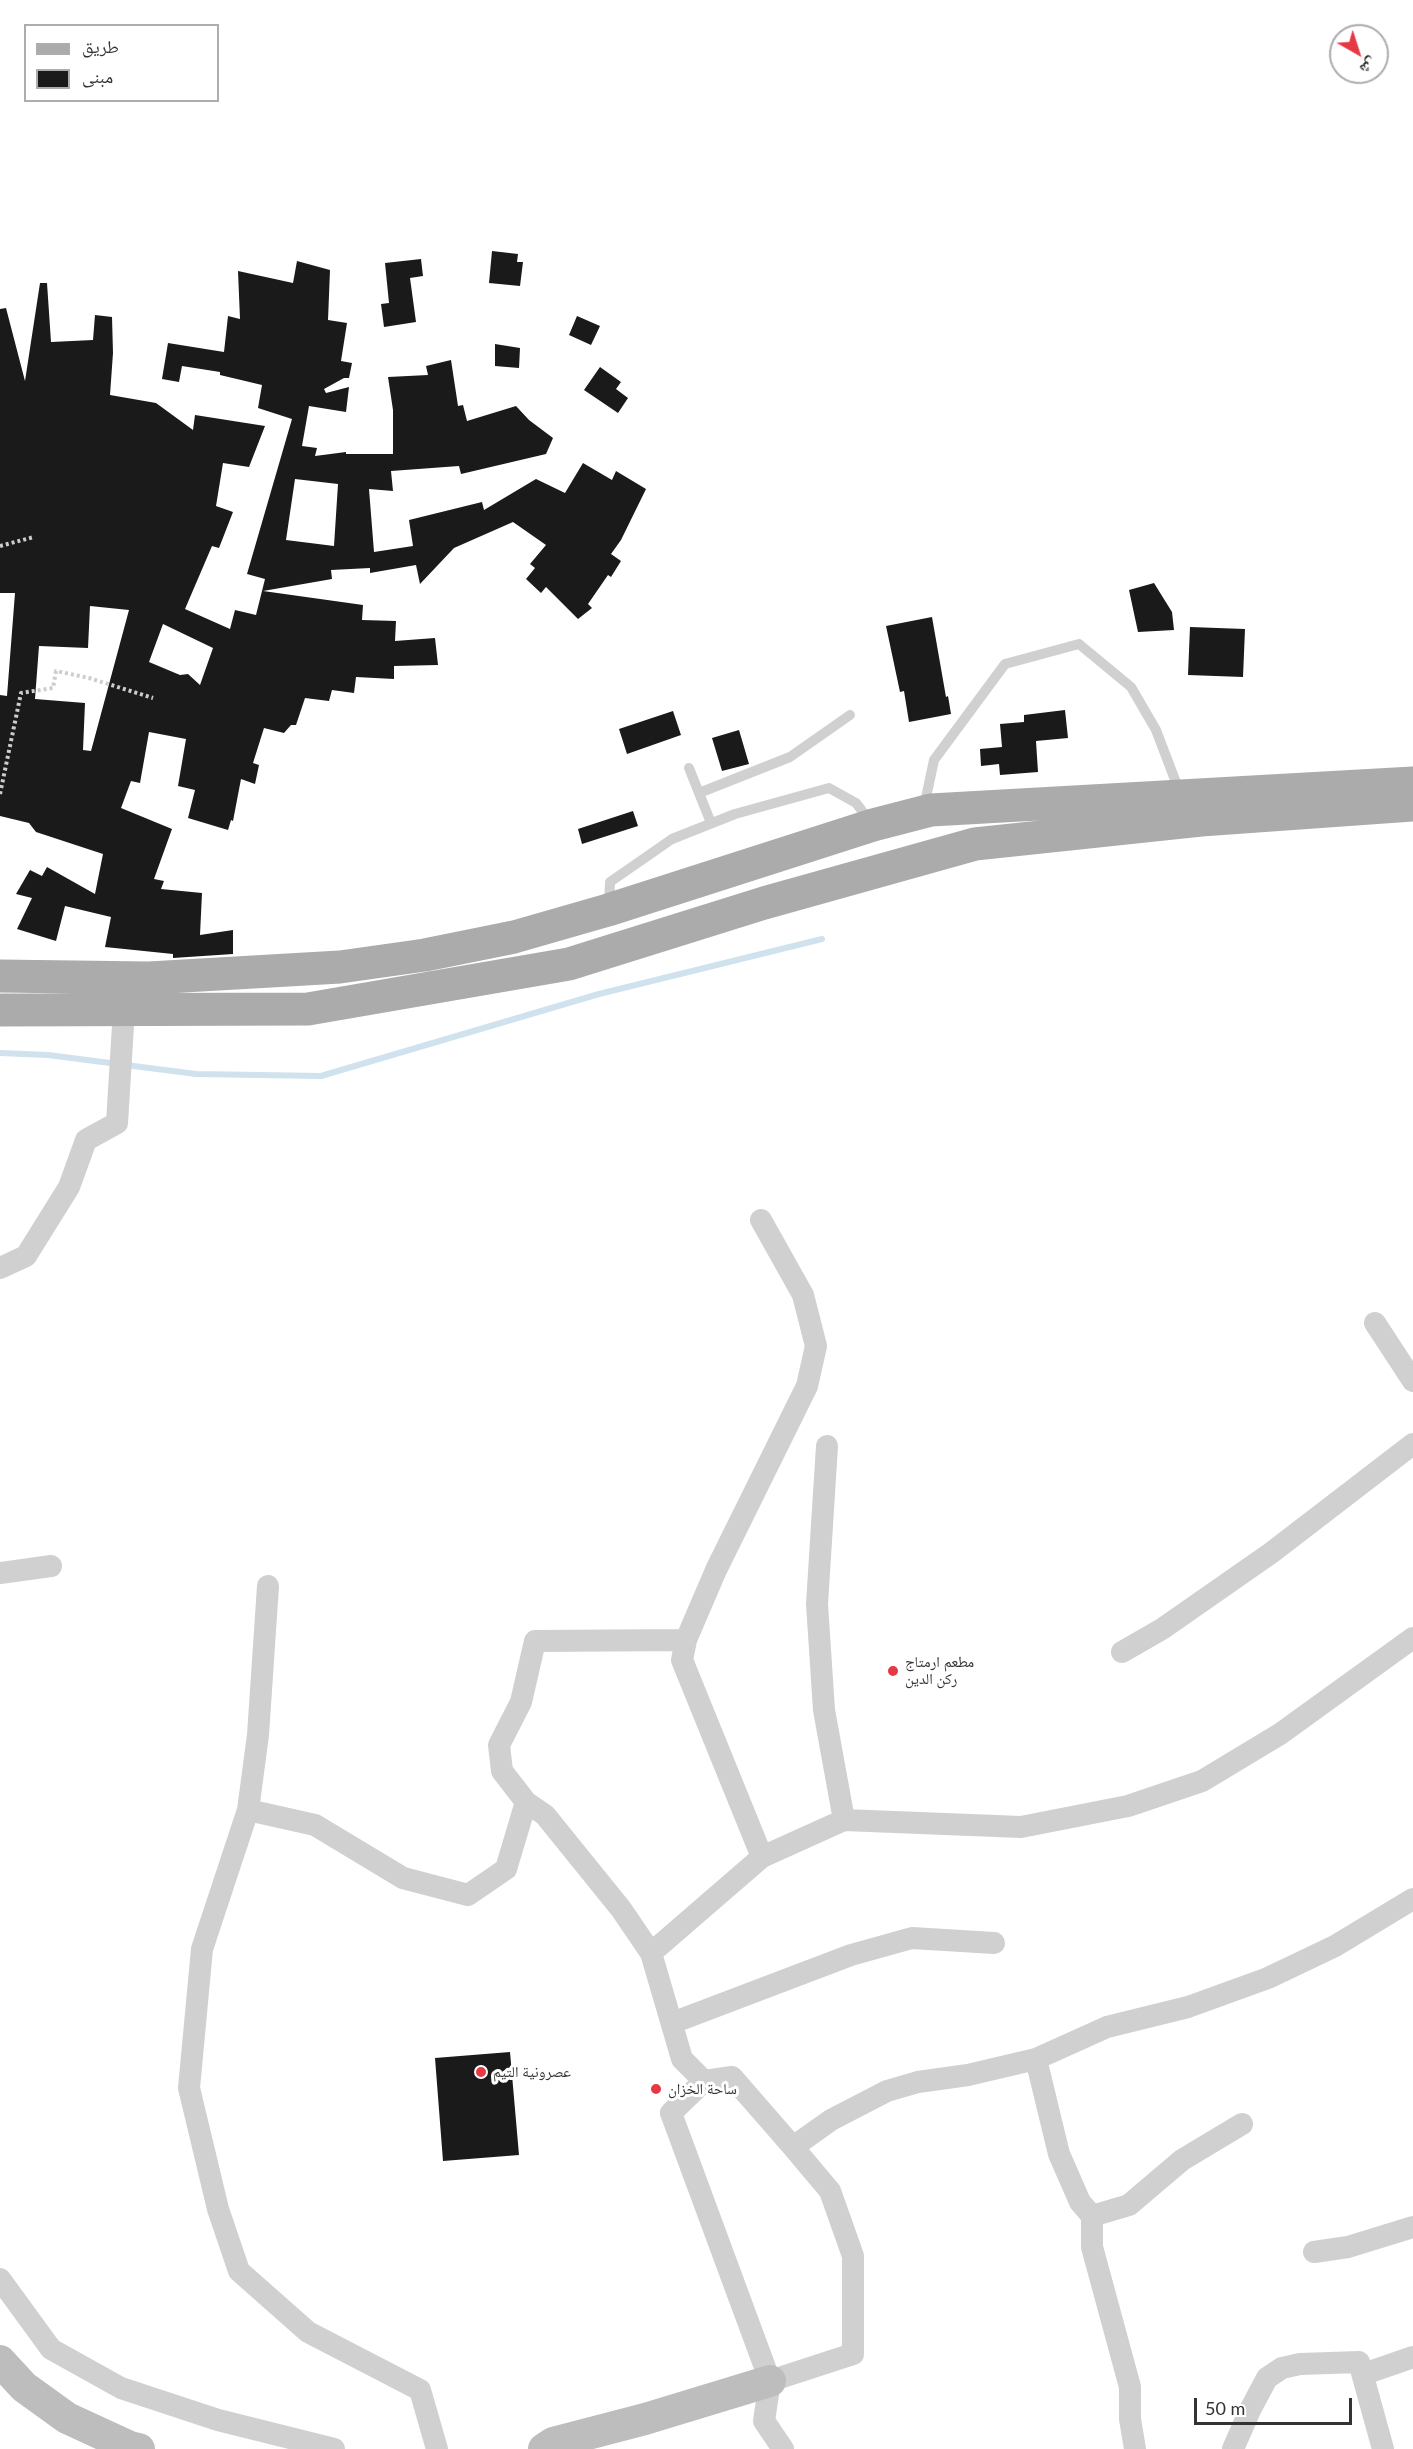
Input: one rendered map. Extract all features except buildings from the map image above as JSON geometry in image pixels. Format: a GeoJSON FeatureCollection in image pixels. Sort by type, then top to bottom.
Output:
{"type":"FeatureCollection","features":[{"type":"Feature","properties":{"kind":"main road"},"geometry":{"type":"LineString","coordinates":[[0,976],[149,978],[340,967],[425,955],[514,937],[608,910],[873,825],[923,812],[1413,783]]}},
{"type":"Feature","properties":{"kind":"main road"},"geometry":{"type":"LineString","coordinates":[[0,1010],[308,1009],[569,964],[764,903],[975,844],[1201,820],[1413,806]]}},
{"type":"Feature","properties":{"kind":"street"},"geometry":{"type":"LineString","coordinates":[[0,1268],[26,1256],[69,1187],[86,1140],[117,1123],[124,1009]]}},
{"type":"Feature","properties":{"kind":"street"},"geometry":{"type":"LineString","coordinates":[[761,1220],[803,1295],[816,1346],[807,1386],[725,1549],[686,1640],[681,1660],[762,1857]]}},
{"type":"Feature","properties":{"kind":"street"},"geometry":{"type":"LineString","coordinates":[[1375,1323],[1413,1381]]}},
{"type":"Feature","properties":{"kind":"street"},"geometry":{"type":"LineString","coordinates":[[1122,1652],[1162,1629],[1271,1553],[1413,1444]]}},
{"type":"Feature","properties":{"kind":"street"},"geometry":{"type":"LineString","coordinates":[[827,1446],[817,1604],[824,1710],[844,1820]]}},
{"type":"Feature","properties":{"kind":"street"},"geometry":{"type":"LineString","coordinates":[[0,1573],[51,1566]]}},
{"type":"Feature","properties":{"kind":"street"},"geometry":{"type":"LineString","coordinates":[[268,1586],[258,1735],[248,1810],[201,1949],[189,2088],[218,2209],[239,2271],[308,2332],[420,2390],[437,2449]]}},
{"type":"Feature","properties":{"kind":"street"},"geometry":{"type":"LineString","coordinates":[[651,1953],[762,1857],[844,1820],[1021,1827],[1128,1806],[1203,1781],[1280,1734],[1413,1638]]}},
{"type":"Feature","properties":{"kind":"street"},"geometry":{"type":"LineString","coordinates":[[686,1640],[535,1641],[521,1702],[499,1745],[502,1771],[526,1802],[545,1815],[621,1909],[651,1953],[682,2059],[704,2081]]}},
{"type":"Feature","properties":{"kind":"street"},"geometry":{"type":"LineString","coordinates":[[248,1810],[315,1825],[403,1878],[468,1894],[506,1869],[526,1802]]}},
{"type":"Feature","properties":{"kind":"street"},"geometry":{"type":"LineString","coordinates":[[793,2146],[831,2120],[887,2091],[918,2082],[968,2075],[1036,2059],[1107,2027],[1188,2007],[1268,1978],[1335,1946],[1413,1899]]}},
{"type":"Feature","properties":{"kind":"street"},"geometry":{"type":"LineString","coordinates":[[672,2023],[851,1955],[912,1938],[994,1943]]}},
{"type":"Feature","properties":{"kind":"street"},"geometry":{"type":"LineString","coordinates":[[1036,2059],[1059,2154],[1080,2202],[1092,2216],[1092,2247],[1130,2387],[1130,2419],[1135,2449]]}},
{"type":"Feature","properties":{"kind":"street"},"geometry":{"type":"LineString","coordinates":[[544,2449],[553,2443],[645,2419],[770,2381],[853,2354],[853,2256],[830,2191],[732,2077],[704,2081],[671,2113],[770,2381],[764,2421],[783,2449]]}},
{"type":"Feature","properties":{"kind":"street"},"geometry":{"type":"LineString","coordinates":[[1092,2216],[1129,2205],[1182,2160],[1242,2124]]}},
{"type":"Feature","properties":{"kind":"street"},"geometry":{"type":"LineString","coordinates":[[1314,2252],[1348,2247],[1413,2228]]}},
{"type":"Feature","properties":{"kind":"street"},"geometry":{"type":"LineString","coordinates":[[0,2279],[51,2349],[121,2388],[218,2420],[334,2449]]}},
{"type":"Feature","properties":{"kind":"street"},"geometry":{"type":"LineString","coordinates":[[1364,2374],[1413,2356]]}},
{"type":"Feature","properties":{"kind":"street"},"geometry":{"type":"LineString","coordinates":[[0,2361],[24,2387],[67,2418],[139,2449]]}},
{"type":"Feature","properties":{"kind":"street"},"geometry":{"type":"LineString","coordinates":[[1233,2449],[1267,2378],[1282,2368],[1300,2364],[1359,2362],[1383,2449]]}},
{"type":"Feature","properties":{"kind":"lane"},"geometry":{"type":"LineString","coordinates":[[923,812],[933,760],[1005,664],[1079,644],[1131,687],[1156,730],[1181,796]]}},
{"type":"Feature","properties":{"kind":"lane"},"geometry":{"type":"LineString","coordinates":[[699,793],[790,757],[850,715]]}},
{"type":"Feature","properties":{"kind":"lane"},"geometry":{"type":"LineString","coordinates":[[689,768],[711,823]]}},
{"type":"Feature","properties":{"kind":"lane"},"geometry":{"type":"LineString","coordinates":[[608,910],[610,882],[672,838],[735,814],[829,788],[856,803],[873,825]]}},
{"type":"Feature","properties":{"kind":"path"},"geometry":{"type":"LineString","coordinates":[[0,546],[34,537]]}},
{"type":"Feature","properties":{"kind":"path"},"geometry":{"type":"LineString","coordinates":[[0,794],[21,693],[53,688],[56,671],[89,678],[153,698]]}},
{"type":"Feature","properties":{"kind":"waterway"},"geometry":{"type":"LineString","coordinates":[[0,1053],[48,1055],[196,1074],[321,1076],[599,994],[822,939]]}},
{"type":"Feature","properties":{"kind":"place","name":"مطعم ارمتاج ركن الدين"},"geometry":{"type":"Point","coordinates":[893,1671]}},
{"type":"Feature","properties":{"kind":"place","name":"عصرونية التيم"},"geometry":{"type":"Point","coordinates":[481,2072]}},
{"type":"Feature","properties":{"kind":"place","name":"ساحة الخزان"},"geometry":{"type":"Point","coordinates":[656,2089]}}]}
